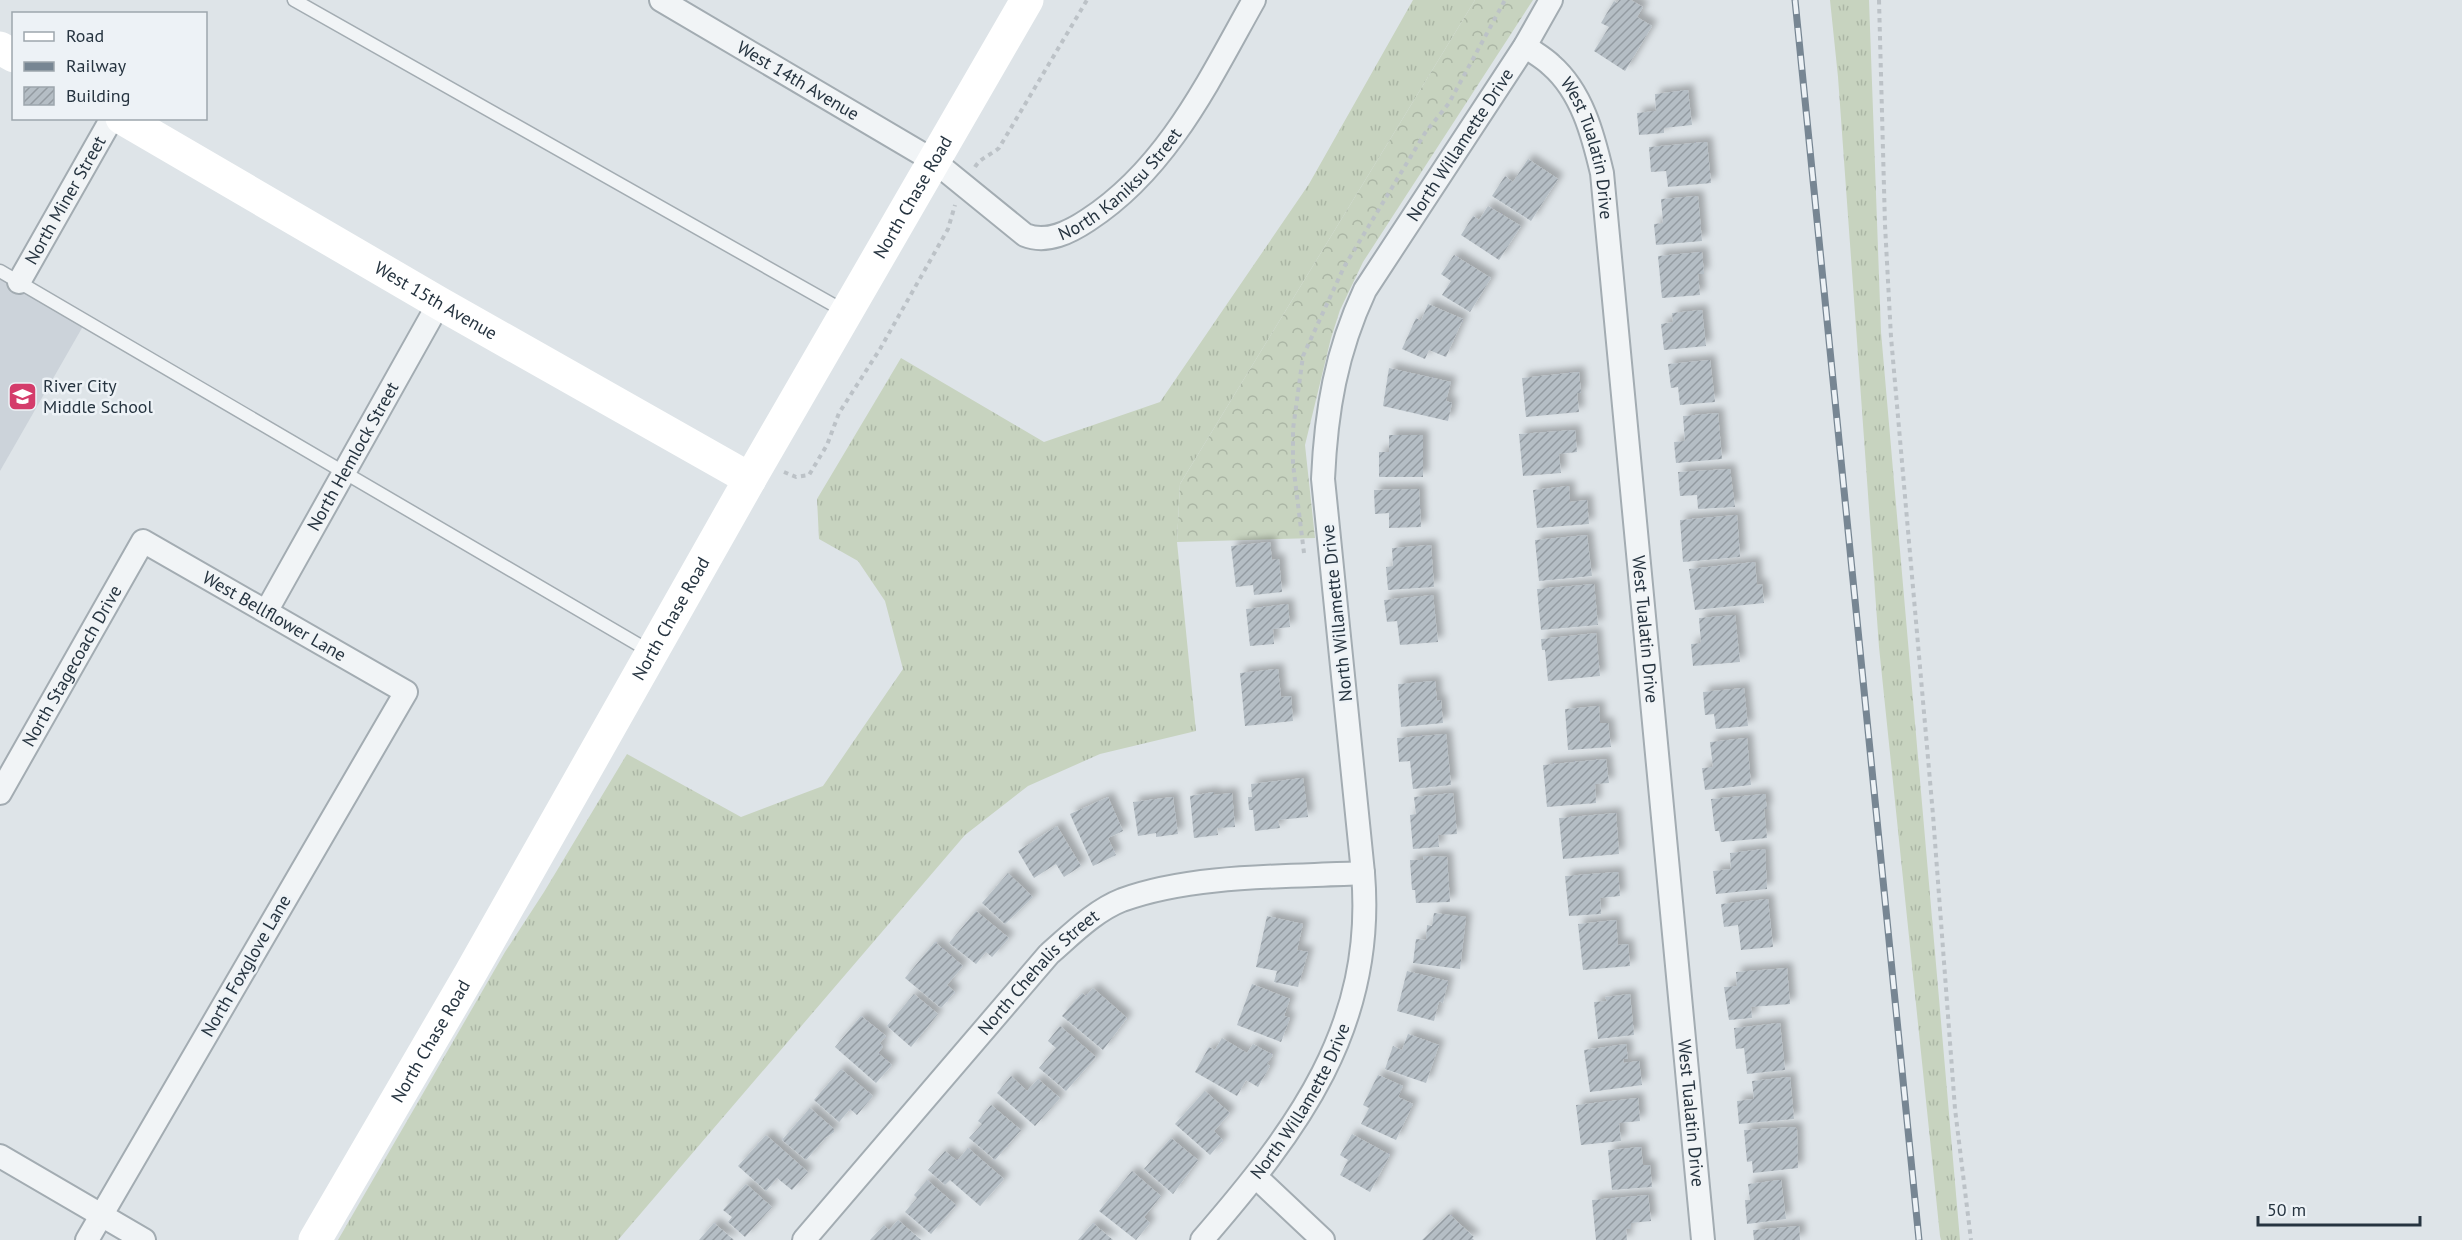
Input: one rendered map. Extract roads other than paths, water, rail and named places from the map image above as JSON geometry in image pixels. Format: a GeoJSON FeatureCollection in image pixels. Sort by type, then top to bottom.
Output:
{"type":"FeatureCollection","features":[{"type":"Feature","properties":{"kind":"street","name":"West 14th Avenue"},"geometry":{"type":"LineString","coordinates":[[661,0],[934,161]]}},
{"type":"Feature","properties":{"kind":"street","name":"North Kaniksu Street"},"geometry":{"type":"LineString","coordinates":[[934,161],[1012,225],[1034,239],[1055,236],[1076,228],[1113,204],[1160,155],[1196,102],[1254,0]]}},
{"type":"Feature","properties":{"kind":"street","name":"North Willamette Drive"},"geometry":{"type":"LineString","coordinates":[[1202,1240],[1256,1177],[1294,1126],[1331,1059],[1351,1006],[1361,949],[1365,898],[1364,873],[1323,479],[1329,402],[1348,325],[1365,290],[1525,46],[1551,0]]}},
{"type":"Feature","properties":{"kind":"street","name":"North Chase Road"},"geometry":{"type":"LineString","coordinates":[[315,1240],[1025,1]]}},
{"type":"Feature","properties":{"kind":"street","name":"West Tualatin Drive"},"geometry":{"type":"LineString","coordinates":[[1525,46],[1552,65],[1574,92],[1593,135],[1602,173],[1703,1240]]}},
{"type":"Feature","properties":{"kind":"street","name":"North Miner Street"},"geometry":{"type":"LineString","coordinates":[[10,276],[111,120]]}},
{"type":"Feature","properties":{"kind":"street","name":"West 15th Avenue"},"geometry":{"type":"LineString","coordinates":[[125,120],[439,303],[750,479]]}},
{"type":"Feature","properties":{"kind":"street","name":"North Hemlock Street"},"geometry":{"type":"LineString","coordinates":[[267,610],[439,303]]}},
{"type":"Feature","properties":{"kind":"street","name":"West Bellflower Lane"},"geometry":{"type":"LineString","coordinates":[[143,541],[267,610],[406,692]]}},
{"type":"Feature","properties":{"kind":"street","name":"North Stagecoach Drive"},"geometry":{"type":"LineString","coordinates":[[0,793],[143,541]]}},
{"type":"Feature","properties":{"kind":"street","name":"North Foxglove Lane"},"geometry":{"type":"LineString","coordinates":[[87,1240],[406,692]]}},
{"type":"Feature","properties":{"kind":"street","name":"North Chehalis Street"},"geometry":{"type":"LineString","coordinates":[[804,1240],[1049,954],[1095,915],[1122,900],[1213,881],[1364,873]]}},
{"type":"Feature","properties":{"kind":"street"},"geometry":{"type":"LineString","coordinates":[[0,1156],[144,1240]]}},
{"type":"Feature","properties":{"kind":"street"},"geometry":{"type":"LineString","coordinates":[[1256,1177],[1323,1240]]}},
{"type":"Feature","properties":{"kind":"lane"},"geometry":{"type":"LineString","coordinates":[[294,0],[847,313]]}},
{"type":"Feature","properties":{"kind":"lane"},"geometry":{"type":"LineString","coordinates":[[10,276],[652,653]]}},
{"type":"Feature","properties":{"kind":"railway"},"geometry":{"type":"LineString","coordinates":[[1795,0],[1919,1240]]}},
{"type":"Feature","properties":{"kind":"place","name":"River City Middle School"},"geometry":{"type":"Point","coordinates":[22,396]}}]}
